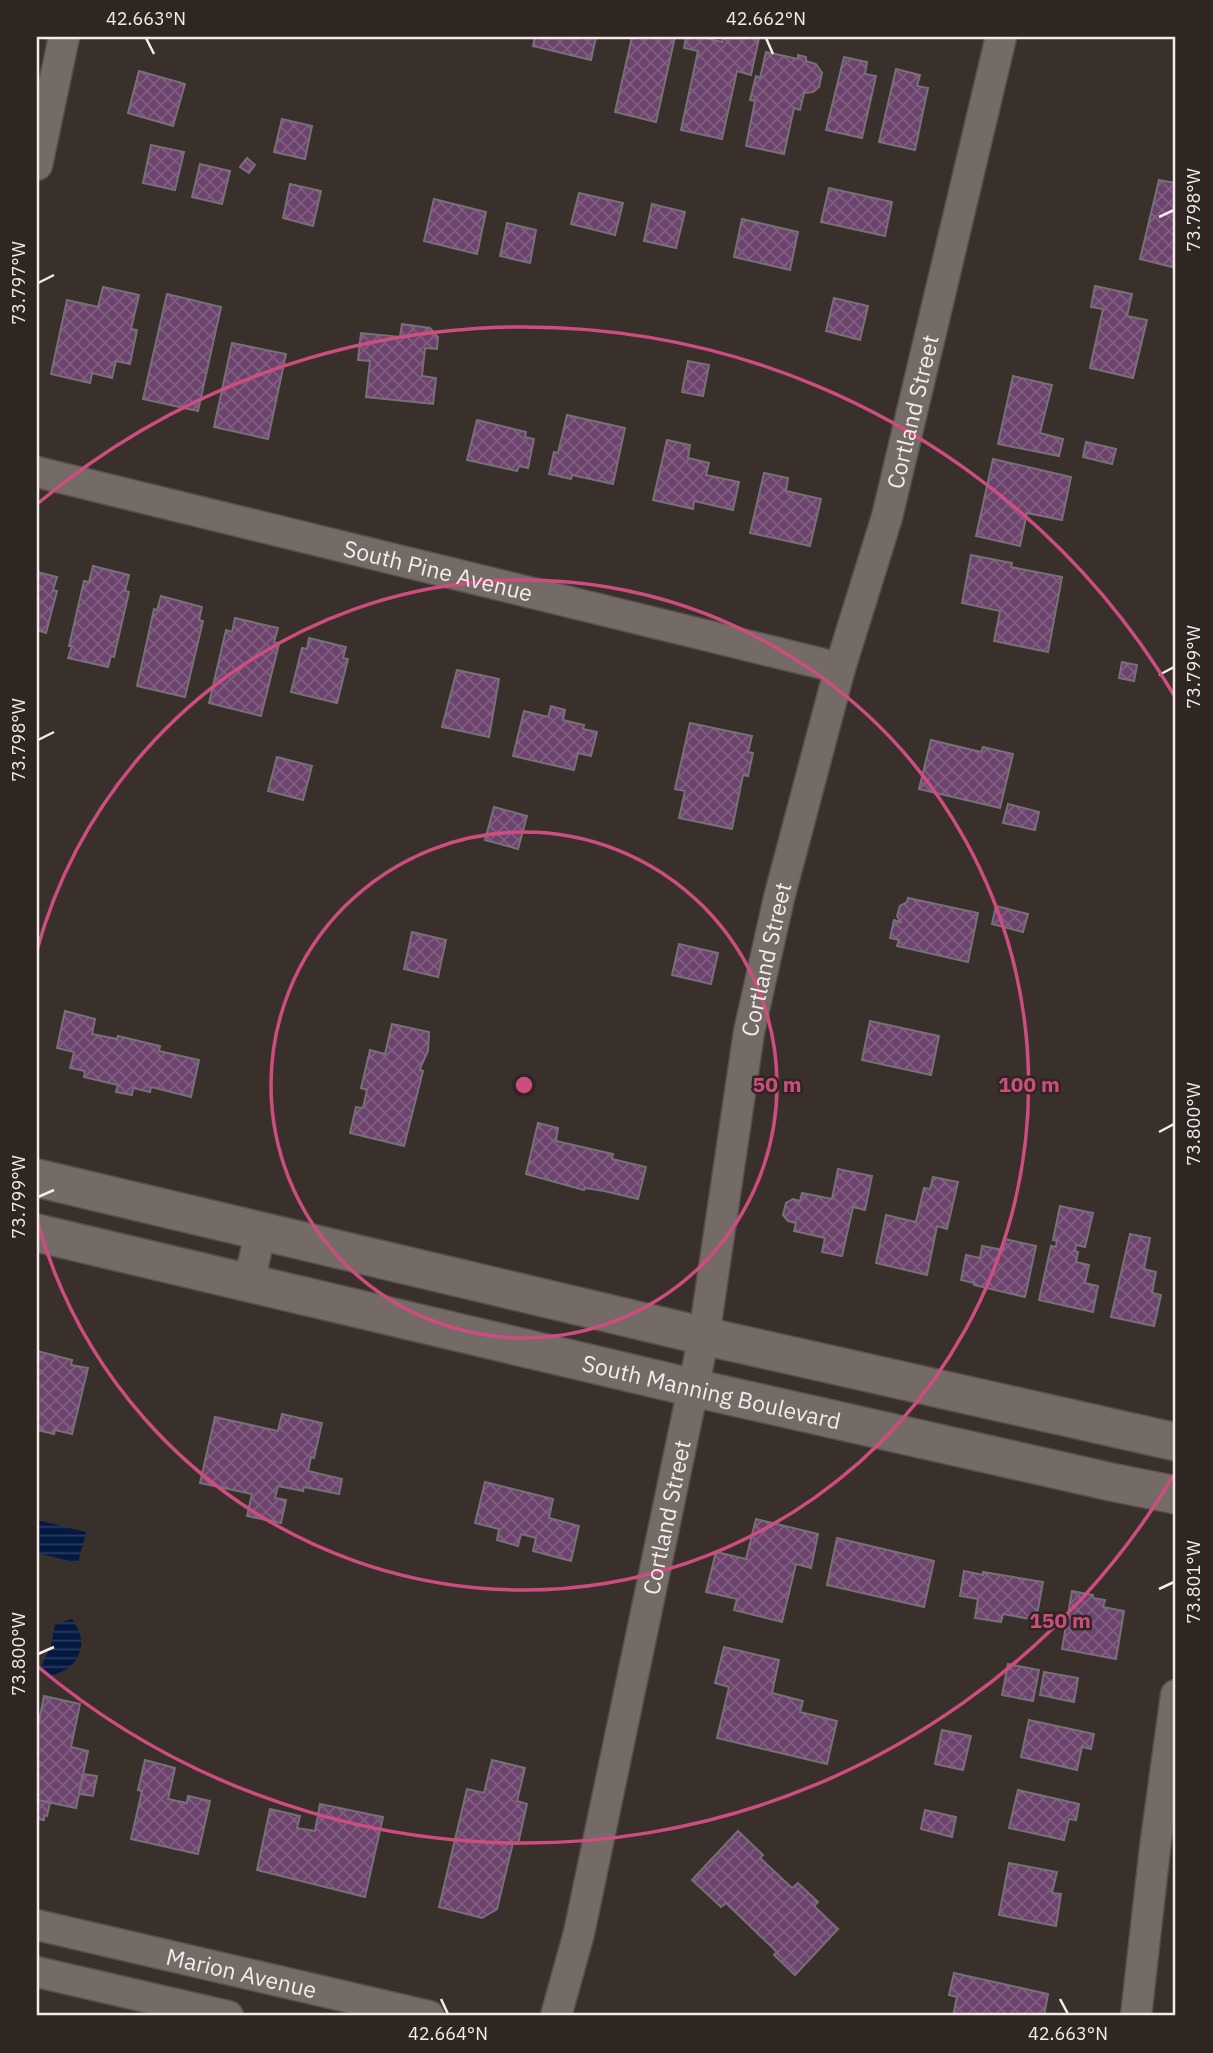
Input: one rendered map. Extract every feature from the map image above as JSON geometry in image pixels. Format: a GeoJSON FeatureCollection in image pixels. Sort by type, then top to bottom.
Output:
{"type":"FeatureCollection","features":[{"type":"Feature","properties":{"kind":"street"},"geometry":{"type":"LineString","coordinates":[[37,164],[64,37]]}},
{"type":"Feature","properties":{"kind":"street","name":"Cortland Street"},"geometry":{"type":"LineString","coordinates":[[556,2016],[579,1933],[694,1388],[749,1032],[779,898],[840,668],[887,517],[1002,37]]}},
{"type":"Feature","properties":{"kind":"street","name":"South Pine Avenue"},"geometry":{"type":"LineString","coordinates":[[37,472],[840,668]]}},
{"type":"Feature","properties":{"kind":"street"},"geometry":{"type":"LineString","coordinates":[[37,1178],[704,1336],[1176,1442]]}},
{"type":"Feature","properties":{"kind":"street"},"geometry":{"type":"LineString","coordinates":[[249,1282],[261,1230]]}},
{"type":"Feature","properties":{"kind":"street","name":"South Manning Boulevard"},"geometry":{"type":"LineString","coordinates":[[37,1233],[694,1388],[1176,1495]]}},
{"type":"Feature","properties":{"kind":"street"},"geometry":{"type":"LineString","coordinates":[[1137,2016],[1155,1848],[1176,1695]]}},
{"type":"Feature","properties":{"kind":"street","name":"Marion Avenue"},"geometry":{"type":"LineString","coordinates":[[37,1925],[429,2016]]}},
{"type":"Feature","properties":{"kind":"street"},"geometry":{"type":"LineString","coordinates":[[81,1982],[94,1939]]}},
{"type":"Feature","properties":{"kind":"street","name":"Marion Avenue"},"geometry":{"type":"LineString","coordinates":[[37,1972],[228,2016]]}},
{"type":"Feature","properties":{"kind":"water"},"geometry":{"type":"Polygon","coordinates":[[[37,1520],[86,1532],[78,1563],[37,1553],[37,1520]]]}},
{"type":"Feature","properties":{"kind":"water"},"geometry":{"type":"Polygon","coordinates":[[[72,1619],[81,1639],[80,1652],[73,1664],[53,1677],[41,1667],[51,1646],[55,1624],[72,1619]]]}},
{"type":"Feature","properties":{"kind":"building"},"geometry":{"type":"Polygon","coordinates":[[[535,37],[596,37],[591,60],[533,46],[535,37]]]}},
{"type":"Feature","properties":{"kind":"building"},"geometry":{"type":"Polygon","coordinates":[[[632,37],[675,37],[656,122],[615,112],[632,37]]]}},
{"type":"Feature","properties":{"kind":"building"},"geometry":{"type":"Polygon","coordinates":[[[686,37],[722,42],[723,37],[759,38],[751,75],[737,71],[722,139],[681,130],[698,51],[684,48],[686,37]]]}},
{"type":"Feature","properties":{"kind":"building"},"geometry":{"type":"Polygon","coordinates":[[[766,52],[798,59],[798,55],[806,57],[806,61],[816,64],[822,73],[819,87],[813,92],[804,93],[800,110],[794,108],[784,154],[746,146],[755,101],[750,100],[756,76],[760,78],[766,52]]]}},
{"type":"Feature","properties":{"kind":"building"},"geometry":{"type":"Polygon","coordinates":[[[844,57],[867,62],[865,74],[876,76],[862,138],[826,130],[844,57]]]}},
{"type":"Feature","properties":{"kind":"building"},"geometry":{"type":"Polygon","coordinates":[[[896,69],[920,75],[917,86],[928,88],[915,150],[879,142],[896,69]]]}},
{"type":"Feature","properties":{"kind":"building"},"geometry":{"type":"Polygon","coordinates":[[[139,71],[185,84],[173,126],[128,113],[139,71]]]}},
{"type":"Feature","properties":{"kind":"building"},"geometry":{"type":"Polygon","coordinates":[[[282,119],[312,126],[305,159],[274,152],[282,119]]]}},
{"type":"Feature","properties":{"kind":"building"},"geometry":{"type":"Polygon","coordinates":[[[151,145],[184,152],[175,190],[143,183],[151,145]]]}},
{"type":"Feature","properties":{"kind":"building"},"geometry":{"type":"Polygon","coordinates":[[[247,158],[255,165],[249,173],[240,167],[247,158]]]}},
{"type":"Feature","properties":{"kind":"building"},"geometry":{"type":"Polygon","coordinates":[[[200,164],[230,171],[222,204],[192,197],[200,164]]]}},
{"type":"Feature","properties":{"kind":"building"},"geometry":{"type":"Polygon","coordinates":[[[1159,180],[1176,183],[1176,250],[1172,267],[1140,259],[1159,180]]]}},
{"type":"Feature","properties":{"kind":"building"},"geometry":{"type":"Polygon","coordinates":[[[290,184],[321,191],[313,226],[283,218],[290,184]]]}},
{"type":"Feature","properties":{"kind":"building"},"geometry":{"type":"Polygon","coordinates":[[[829,188],[892,202],[885,236],[821,222],[829,188]]]}},
{"type":"Feature","properties":{"kind":"building"},"geometry":{"type":"Polygon","coordinates":[[[579,193],[623,203],[615,235],[571,224],[579,193]]]}},
{"type":"Feature","properties":{"kind":"building"},"geometry":{"type":"Polygon","coordinates":[[[434,199],[486,212],[477,254],[424,241],[434,199]]]}},
{"type":"Feature","properties":{"kind":"building"},"geometry":{"type":"Polygon","coordinates":[[[652,204],[685,212],[676,248],[644,241],[652,204]]]}},
{"type":"Feature","properties":{"kind":"building"},"geometry":{"type":"Polygon","coordinates":[[[742,219],[798,232],[790,270],[734,257],[742,219]]]}},
{"type":"Feature","properties":{"kind":"building"},"geometry":{"type":"Polygon","coordinates":[[[507,223],[536,230],[530,263],[500,256],[507,223]]]}},
{"type":"Feature","properties":{"kind":"building"},"geometry":{"type":"Polygon","coordinates":[[[1095,286],[1132,294],[1127,316],[1147,320],[1133,378],[1090,368],[1103,309],[1091,307],[1095,286]]]}},
{"type":"Feature","properties":{"kind":"building"},"geometry":{"type":"Polygon","coordinates":[[[103,287],[139,295],[131,329],[137,330],[130,364],[116,361],[112,378],[92,373],[90,383],[51,374],[67,300],[98,307],[103,287]]]}},
{"type":"Feature","properties":{"kind":"building"},"geometry":{"type":"Polygon","coordinates":[[[167,294],[221,307],[198,411],[143,399],[167,294]]]}},
{"type":"Feature","properties":{"kind":"building"},"geometry":{"type":"Polygon","coordinates":[[[834,298],[868,306],[860,340],[826,331],[834,298]]]}},
{"type":"Feature","properties":{"kind":"building"},"geometry":{"type":"Polygon","coordinates":[[[402,324],[430,328],[438,337],[437,349],[425,348],[422,376],[436,378],[433,404],[366,397],[370,361],[358,360],[361,333],[400,337],[402,324]]]}},
{"type":"Feature","properties":{"kind":"building"},"geometry":{"type":"Polygon","coordinates":[[[232,343],[286,354],[268,439],[214,427],[232,343]]]}},
{"type":"Feature","properties":{"kind":"building"},"geometry":{"type":"Polygon","coordinates":[[[688,361],[709,365],[703,396],[682,392],[688,361]]]}},
{"type":"Feature","properties":{"kind":"building"},"geometry":{"type":"Polygon","coordinates":[[[1013,376],[1052,385],[1040,433],[1063,439],[1059,456],[998,444],[1013,376]]]}},
{"type":"Feature","properties":{"kind":"building"},"geometry":{"type":"Polygon","coordinates":[[[567,415],[625,428],[613,484],[572,475],[571,479],[549,474],[554,452],[558,453],[567,415]]]}},
{"type":"Feature","properties":{"kind":"building"},"geometry":{"type":"Polygon","coordinates":[[[477,420],[526,432],[525,437],[534,439],[528,468],[519,466],[517,471],[467,460],[477,420]]]}},
{"type":"Feature","properties":{"kind":"building"},"geometry":{"type":"Polygon","coordinates":[[[667,440],[690,445],[688,458],[709,463],[706,475],[739,482],[733,510],[694,501],[693,509],[653,500],[667,440]]]}},
{"type":"Feature","properties":{"kind":"building"},"geometry":{"type":"Polygon","coordinates":[[[1086,442],[1116,449],[1112,464],[1083,457],[1086,442]]]}},
{"type":"Feature","properties":{"kind":"building"},"geometry":{"type":"Polygon","coordinates":[[[993,459],[1071,477],[1062,520],[1027,513],[1020,546],[976,536],[993,459]]]}},
{"type":"Feature","properties":{"kind":"building"},"geometry":{"type":"Polygon","coordinates":[[[764,473],[788,478],[786,491],[821,499],[810,546],[750,533],[764,473]]]}},
{"type":"Feature","properties":{"kind":"building"},"geometry":{"type":"Polygon","coordinates":[[[971,555],[1012,563],[1011,567],[1062,577],[1048,652],[994,641],[1000,611],[962,603],[971,555]]]}},
{"type":"Feature","properties":{"kind":"building"},"geometry":{"type":"Polygon","coordinates":[[[93,566],[129,575],[125,591],[129,592],[114,657],[111,656],[108,667],[68,658],[84,581],[89,582],[93,566]]]}},
{"type":"Feature","properties":{"kind":"building"},"geometry":{"type":"Polygon","coordinates":[[[37,572],[57,577],[53,590],[57,591],[46,633],[37,630],[37,572]]]}},
{"type":"Feature","properties":{"kind":"building"},"geometry":{"type":"Polygon","coordinates":[[[161,596],[202,607],[199,620],[203,621],[185,697],[137,686],[154,609],[157,610],[161,596]]]}},
{"type":"Feature","properties":{"kind":"building"},"geometry":{"type":"Polygon","coordinates":[[[235,618],[278,628],[274,642],[279,644],[261,716],[209,703],[226,630],[232,632],[235,618]]]}},
{"type":"Feature","properties":{"kind":"building"},"geometry":{"type":"Polygon","coordinates":[[[309,638],[346,647],[343,658],[348,659],[337,703],[291,692],[302,648],[307,649],[309,638]]]}},
{"type":"Feature","properties":{"kind":"building"},"geometry":{"type":"Polygon","coordinates":[[[1122,662],[1137,665],[1134,681],[1119,678],[1122,662]]]}},
{"type":"Feature","properties":{"kind":"building"},"geometry":{"type":"Polygon","coordinates":[[[457,670],[499,679],[489,737],[442,727],[457,670]]]}},
{"type":"Feature","properties":{"kind":"building"},"geometry":{"type":"Polygon","coordinates":[[[551,706],[565,710],[563,720],[584,725],[583,729],[597,732],[591,756],[578,753],[574,770],[513,756],[524,711],[548,717],[551,706]]]}},
{"type":"Feature","properties":{"kind":"building"},"geometry":{"type":"Polygon","coordinates":[[[690,723],[752,736],[748,752],[753,753],[748,776],[743,775],[732,829],[679,818],[685,791],[675,789],[690,723]]]}},
{"type":"Feature","properties":{"kind":"building"},"geometry":{"type":"Polygon","coordinates":[[[931,740],[981,752],[983,747],[1013,754],[1000,808],[919,789],[931,740]]]}},
{"type":"Feature","properties":{"kind":"building"},"geometry":{"type":"Polygon","coordinates":[[[277,757],[312,766],[303,800],[268,791],[277,757]]]}},
{"type":"Feature","properties":{"kind":"building"},"geometry":{"type":"Polygon","coordinates":[[[1008,804],[1039,812],[1035,830],[1003,823],[1008,804]]]}},
{"type":"Feature","properties":{"kind":"building"},"geometry":{"type":"Polygon","coordinates":[[[494,807],[527,816],[518,849],[485,840],[494,807]]]}},
{"type":"Feature","properties":{"kind":"building"},"geometry":{"type":"Polygon","coordinates":[[[908,898],[978,913],[968,962],[897,946],[899,940],[890,938],[894,920],[901,922],[897,916],[900,906],[907,902],[908,898]]]}},
{"type":"Feature","properties":{"kind":"building"},"geometry":{"type":"Polygon","coordinates":[[[996,906],[1028,914],[1023,932],[992,924],[996,906]]]}},
{"type":"Feature","properties":{"kind":"building"},"geometry":{"type":"Polygon","coordinates":[[[412,932],[446,940],[438,977],[404,969],[412,932]]]}},
{"type":"Feature","properties":{"kind":"building"},"geometry":{"type":"Polygon","coordinates":[[[679,944],[718,953],[711,984],[672,975],[679,944]]]}},
{"type":"Feature","properties":{"kind":"building"},"geometry":{"type":"Polygon","coordinates":[[[65,1011],[95,1019],[92,1034],[117,1039],[118,1036],[160,1046],[159,1051],[199,1060],[191,1097],[151,1087],[150,1092],[133,1088],[132,1095],[116,1092],[118,1085],[84,1077],[85,1071],[70,1068],[74,1052],[57,1048],[65,1011]]]}},
{"type":"Feature","properties":{"kind":"building"},"geometry":{"type":"Polygon","coordinates":[[[870,1021],[939,1036],[931,1075],[862,1060],[870,1021]]]}},
{"type":"Feature","properties":{"kind":"building"},"geometry":{"type":"Polygon","coordinates":[[[392,1024],[429,1032],[428,1051],[421,1066],[420,1070],[423,1071],[404,1146],[350,1133],[356,1107],[363,1108],[367,1090],[361,1088],[370,1050],[385,1054],[392,1024]]]}},
{"type":"Feature","properties":{"kind":"building"},"geometry":{"type":"Polygon","coordinates":[[[538,1123],[558,1128],[556,1141],[613,1154],[612,1159],[646,1167],[638,1199],[604,1191],[584,1190],[526,1174],[538,1123]]]}},
{"type":"Feature","properties":{"kind":"building"},"geometry":{"type":"Polygon","coordinates":[[[838,1169],[872,1176],[865,1210],[853,1207],[842,1256],[822,1252],[825,1238],[794,1231],[796,1223],[788,1221],[783,1215],[786,1203],[793,1199],[800,1201],[802,1193],[832,1199],[838,1169]]]}},
{"type":"Feature","properties":{"kind":"building"},"geometry":{"type":"Polygon","coordinates":[[[933,1177],[958,1182],[947,1229],[937,1226],[927,1275],[876,1263],[886,1215],[916,1222],[924,1188],[930,1189],[933,1177]]]}},
{"type":"Feature","properties":{"kind":"building"},"geometry":{"type":"Polygon","coordinates":[[[1060,1206],[1093,1213],[1085,1247],[1076,1245],[1075,1251],[1078,1252],[1076,1262],[1089,1265],[1085,1283],[1098,1286],[1093,1312],[1039,1300],[1051,1246],[1056,1247],[1057,1241],[1053,1240],[1060,1206]]]}},
{"type":"Feature","properties":{"kind":"building"},"geometry":{"type":"Polygon","coordinates":[[[1130,1234],[1150,1238],[1144,1269],[1156,1272],[1152,1293],[1161,1295],[1154,1326],[1111,1317],[1130,1234]]]}},
{"type":"Feature","properties":{"kind":"building"},"geometry":{"type":"Polygon","coordinates":[[[1005,1239],[1036,1246],[1025,1297],[961,1280],[966,1255],[980,1258],[982,1246],[1003,1250],[1005,1239]]]}},
{"type":"Feature","properties":{"kind":"building"},"geometry":{"type":"Polygon","coordinates":[[[37,1351],[72,1360],[71,1365],[88,1368],[72,1434],[37,1430],[37,1351]]]}},
{"type":"Feature","properties":{"kind":"building"},"geometry":{"type":"Polygon","coordinates":[[[282,1414],[322,1423],[314,1458],[311,1457],[308,1471],[342,1479],[339,1494],[304,1487],[303,1491],[278,1486],[275,1498],[286,1500],[281,1523],[247,1516],[252,1494],[200,1483],[215,1417],[278,1431],[282,1414]]]}},
{"type":"Feature","properties":{"kind":"building"},"geometry":{"type":"Polygon","coordinates":[[[485,1482],[553,1499],[549,1518],[579,1526],[571,1561],[533,1551],[536,1538],[521,1534],[518,1546],[497,1540],[499,1529],[475,1523],[485,1482]]]}},
{"type":"Feature","properties":{"kind":"building"},"geometry":{"type":"Polygon","coordinates":[[[756,1519],[818,1534],[811,1568],[796,1564],[782,1622],[734,1610],[737,1599],[706,1592],[716,1552],[746,1559],[756,1519]]]}},
{"type":"Feature","properties":{"kind":"building"},"geometry":{"type":"Polygon","coordinates":[[[837,1538],[934,1561],[924,1607],[827,1585],[837,1538]]]}},
{"type":"Feature","properties":{"kind":"building"},"geometry":{"type":"Polygon","coordinates":[[[964,1571],[1043,1582],[1036,1620],[1003,1614],[1001,1622],[975,1618],[978,1599],[960,1596],[964,1571]]]}},
{"type":"Feature","properties":{"kind":"building"},"geometry":{"type":"Polygon","coordinates":[[[1072,1591],[1105,1600],[1103,1607],[1124,1611],[1116,1659],[1062,1649],[1072,1591]]]}},
{"type":"Feature","properties":{"kind":"building"},"geometry":{"type":"Polygon","coordinates":[[[724,1647],[779,1660],[772,1693],[803,1701],[800,1712],[837,1721],[827,1764],[717,1738],[729,1687],[715,1683],[724,1647]]]}},
{"type":"Feature","properties":{"kind":"building"},"geometry":{"type":"Polygon","coordinates":[[[1008,1664],[1039,1670],[1033,1701],[1002,1695],[1008,1664]]]}},
{"type":"Feature","properties":{"kind":"building"},"geometry":{"type":"Polygon","coordinates":[[[1044,1672],[1078,1678],[1074,1702],[1040,1695],[1044,1672]]]}},
{"type":"Feature","properties":{"kind":"building"},"geometry":{"type":"Polygon","coordinates":[[[44,1696],[80,1704],[71,1747],[88,1751],[76,1808],[37,1800],[37,1731],[44,1696]]]}},
{"type":"Feature","properties":{"kind":"building"},"geometry":{"type":"Polygon","coordinates":[[[1029,1720],[1094,1734],[1091,1749],[1082,1747],[1077,1770],[1021,1757],[1029,1720]]]}},
{"type":"Feature","properties":{"kind":"building"},"geometry":{"type":"Polygon","coordinates":[[[942,1730],[971,1736],[963,1770],[935,1764],[942,1730]]]}},
{"type":"Feature","properties":{"kind":"building"},"geometry":{"type":"Polygon","coordinates":[[[145,1760],[175,1768],[168,1799],[187,1803],[188,1796],[210,1801],[198,1854],[131,1839],[142,1791],[138,1790],[145,1760]]]}},
{"type":"Feature","properties":{"kind":"building"},"geometry":{"type":"Polygon","coordinates":[[[492,1760],[525,1768],[517,1801],[527,1804],[518,1844],[513,1843],[497,1909],[482,1918],[439,1907],[467,1789],[484,1793],[492,1760]]]}},
{"type":"Feature","properties":{"kind":"building"},"geometry":{"type":"Polygon","coordinates":[[[83,1774],[97,1776],[93,1796],[79,1794],[83,1774]]]}},
{"type":"Feature","properties":{"kind":"building"},"geometry":{"type":"Polygon","coordinates":[[[1018,1790],[1079,1804],[1076,1820],[1069,1819],[1064,1840],[1009,1828],[1018,1790]]]}},
{"type":"Feature","properties":{"kind":"building"},"geometry":{"type":"Polygon","coordinates":[[[37,1800],[50,1803],[44,1820],[37,1819],[37,1800]]]}},
{"type":"Feature","properties":{"kind":"building"},"geometry":{"type":"Polygon","coordinates":[[[320,1804],[383,1817],[365,1897],[257,1870],[270,1809],[300,1816],[297,1828],[315,1831],[320,1804]]]}},
{"type":"Feature","properties":{"kind":"building"},"geometry":{"type":"Polygon","coordinates":[[[925,1810],[956,1817],[952,1837],[921,1829],[925,1810]]]}},
{"type":"Feature","properties":{"kind":"building"},"geometry":{"type":"Polygon","coordinates":[[[738,1831],[763,1855],[760,1858],[792,1888],[798,1883],[818,1902],[814,1906],[838,1929],[795,1975],[774,1955],[777,1952],[726,1903],[721,1907],[692,1880],[738,1831]]]}},
{"type":"Feature","properties":{"kind":"building"},"geometry":{"type":"Polygon","coordinates":[[[1009,1863],[1057,1872],[1052,1893],[1061,1894],[1056,1926],[999,1915],[1009,1863]]]}},
{"type":"Feature","properties":{"kind":"building"},"geometry":{"type":"Polygon","coordinates":[[[954,1973],[1048,1994],[1044,2016],[953,2016],[957,1997],[949,1995],[954,1973]]]}}]}
